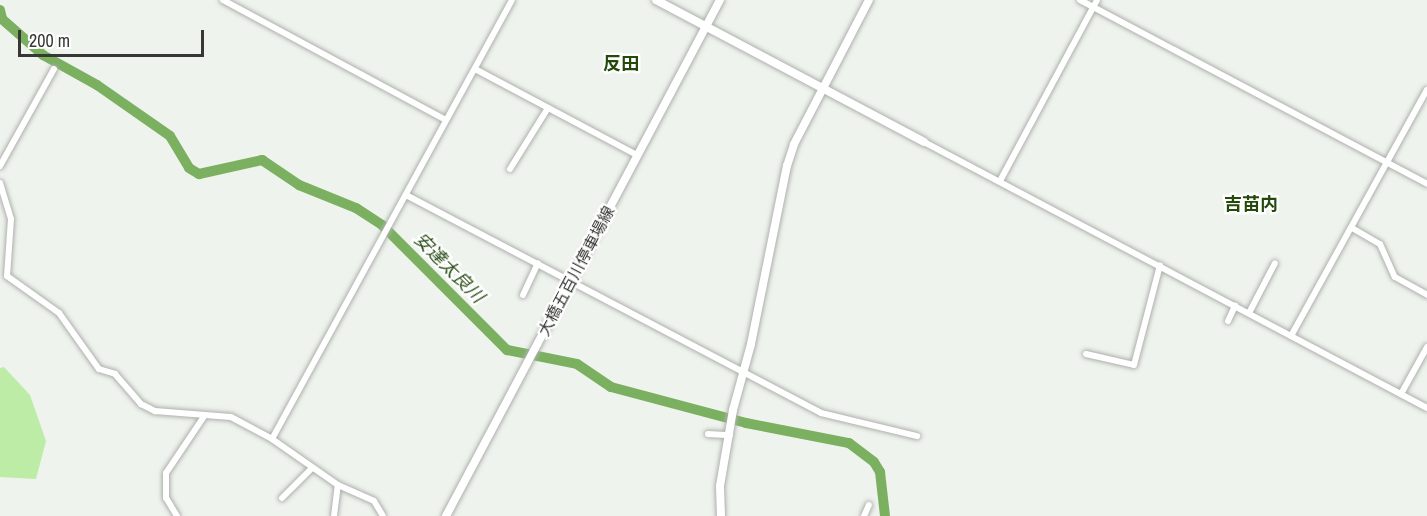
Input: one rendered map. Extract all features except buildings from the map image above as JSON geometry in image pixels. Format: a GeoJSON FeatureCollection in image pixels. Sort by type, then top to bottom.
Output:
{"type":"FeatureCollection","features":[{"type":"Feature","properties":{"kind":"street"},"geometry":{"type":"LineString","coordinates":[[224,0],[446,120]]}},
{"type":"Feature","properties":{"kind":"street"},"geometry":{"type":"LineString","coordinates":[[272,439],[512,0]]}},
{"type":"Feature","properties":{"kind":"street"},"geometry":{"type":"LineString","coordinates":[[656,0],[1427,408]]}},
{"type":"Feature","properties":{"kind":"street","name":"大橋五百川停車場線"},"geometry":{"type":"LineString","coordinates":[[446,516],[720,0]]}},
{"type":"Feature","properties":{"kind":"street"},"geometry":{"type":"LineString","coordinates":[[721,516],[720,486],[733,410],[745,372],[787,166],[794,144],[826,89],[869,0]]}},
{"type":"Feature","properties":{"kind":"street"},"geometry":{"type":"LineString","coordinates":[[1080,0],[1095,3],[1427,184]]}},
{"type":"Feature","properties":{"kind":"street"},"geometry":{"type":"LineString","coordinates":[[1000,182],[1095,3]]}},
{"type":"Feature","properties":{"kind":"street"},"geometry":{"type":"LineString","coordinates":[[0,166],[54,69]]}},
{"type":"Feature","properties":{"kind":"street"},"geometry":{"type":"LineString","coordinates":[[475,69],[637,155]]}},
{"type":"Feature","properties":{"kind":"street"},"geometry":{"type":"LineString","coordinates":[[1291,336],[1389,163],[1427,90]]}},
{"type":"Feature","properties":{"kind":"street"},"geometry":{"type":"LineString","coordinates":[[510,169],[548,108]]}},
{"type":"Feature","properties":{"kind":"street"},"geometry":{"type":"LineString","coordinates":[[0,183],[11,219],[7,276],[59,314],[99,369],[115,374],[145,408],[231,417],[272,439],[338,485],[374,501],[383,516]]}},
{"type":"Feature","properties":{"kind":"street"},"geometry":{"type":"LineString","coordinates":[[406,195],[821,413],[917,436]]}},
{"type":"Feature","properties":{"kind":"street"},"geometry":{"type":"LineString","coordinates":[[1352,228],[1380,244],[1395,277],[1427,295]]}},
{"type":"Feature","properties":{"kind":"street"},"geometry":{"type":"LineString","coordinates":[[523,295],[538,263]]}},
{"type":"Feature","properties":{"kind":"street"},"geometry":{"type":"LineString","coordinates":[[1249,313],[1275,263]]}},
{"type":"Feature","properties":{"kind":"street"},"geometry":{"type":"LineString","coordinates":[[1086,354],[1134,365],[1160,265]]}},
{"type":"Feature","properties":{"kind":"street"},"geometry":{"type":"LineString","coordinates":[[1228,321],[1235,306]]}},
{"type":"Feature","properties":{"kind":"street"},"geometry":{"type":"LineString","coordinates":[[1401,394],[1427,346]]}},
{"type":"Feature","properties":{"kind":"street"},"geometry":{"type":"LineString","coordinates":[[177,516],[166,498],[166,473],[205,415]]}},
{"type":"Feature","properties":{"kind":"street"},"geometry":{"type":"LineString","coordinates":[[708,434],[730,433]]}},
{"type":"Feature","properties":{"kind":"street"},"geometry":{"type":"LineString","coordinates":[[282,498],[312,468]]}},
{"type":"Feature","properties":{"kind":"street"},"geometry":{"type":"LineString","coordinates":[[334,516],[338,485]]}},
{"type":"Feature","properties":{"kind":"street"},"geometry":{"type":"LineString","coordinates":[[864,516],[869,505]]}},
{"type":"Feature","properties":{"kind":"green space"},"geometry":{"type":"Polygon","coordinates":[[[4,367],[30,395],[46,441],[36,479],[0,477],[0,368],[4,367]]]}},
{"type":"Feature","properties":{"kind":"waterway","name":"安達太良川"},"geometry":{"type":"LineString","coordinates":[[0,10],[2,19],[43,55],[97,85],[170,136],[189,168],[199,174],[262,160],[299,185],[356,208],[382,225],[507,350],[577,364],[611,387],[746,423],[849,443],[874,462],[880,472],[885,516]]}},
{"type":"Feature","properties":{"kind":"district","name":"反田"},"geometry":{"type":"Point","coordinates":[621,64]}},
{"type":"Feature","properties":{"kind":"district","name":"吉苗内"},"geometry":{"type":"Point","coordinates":[1251,204]}}]}
